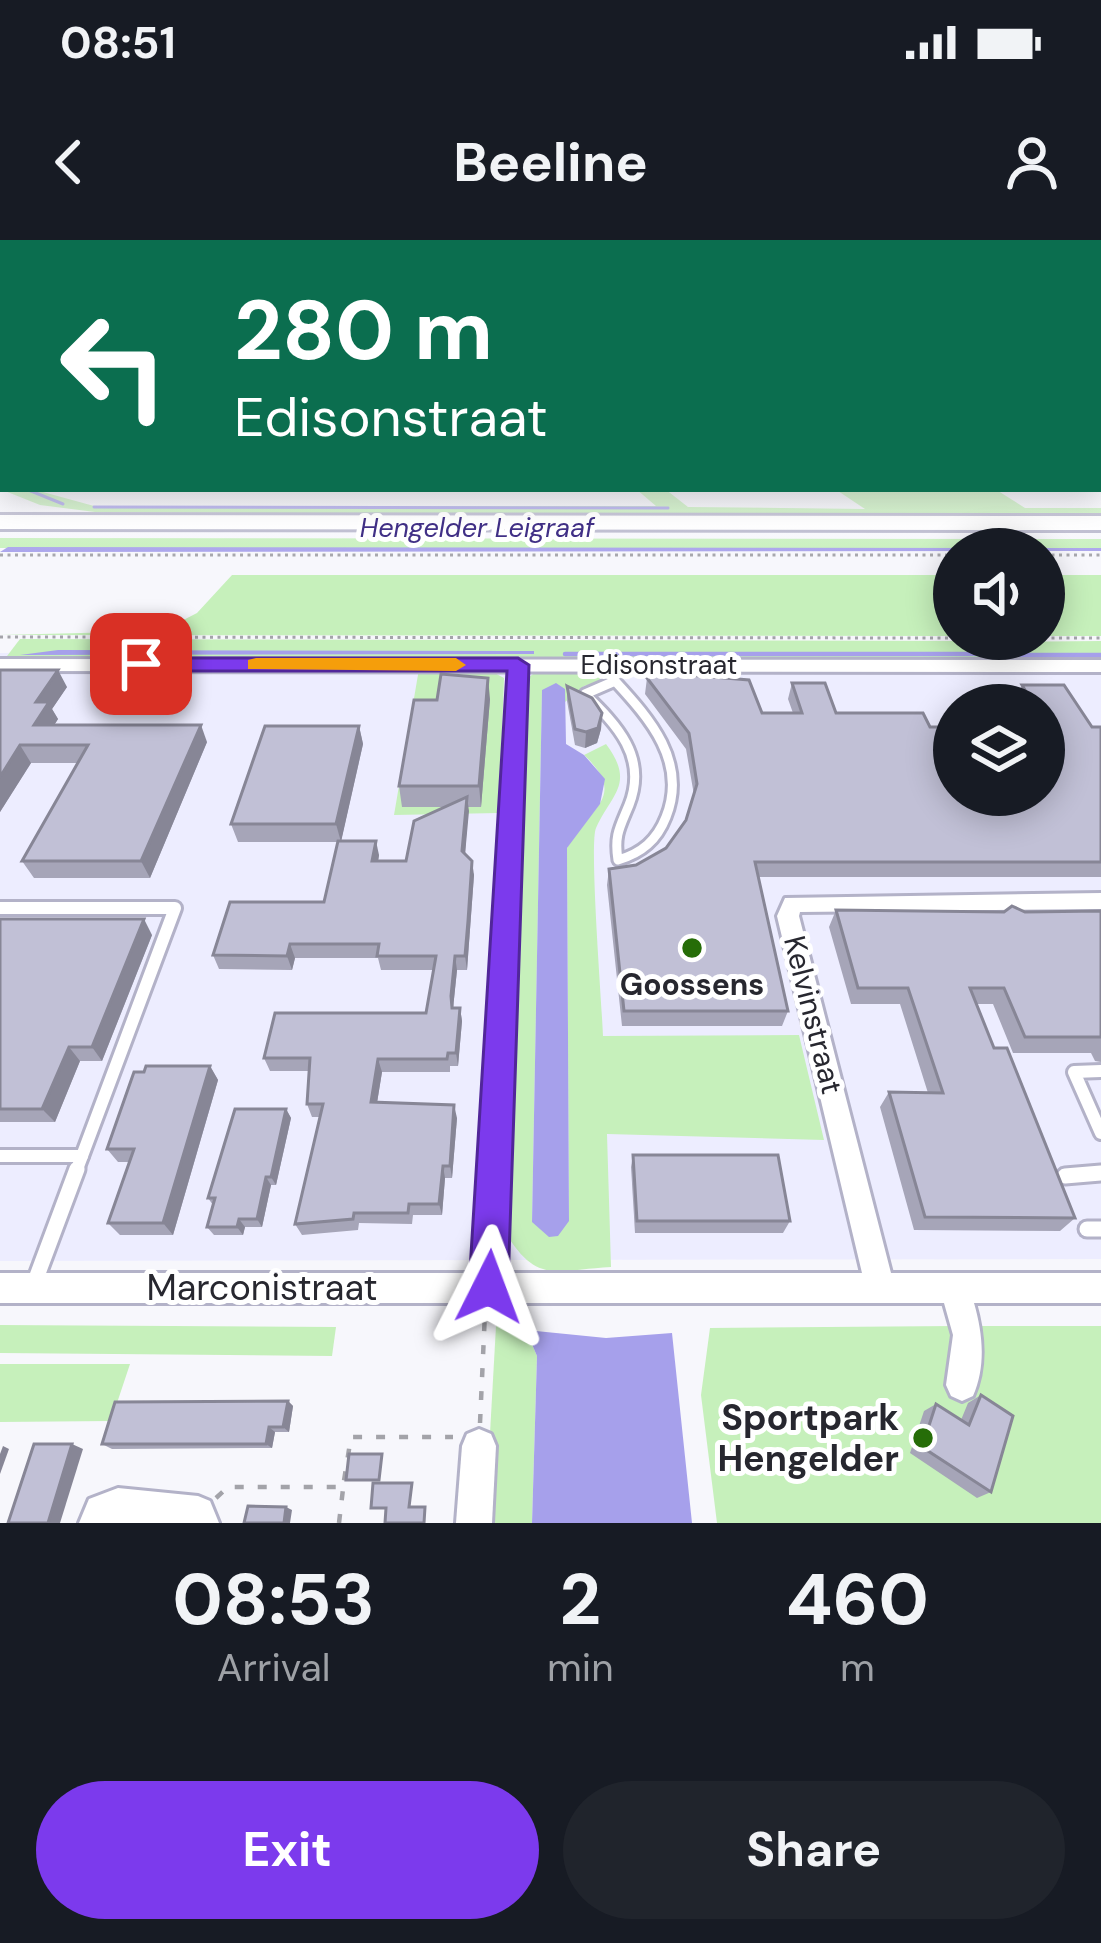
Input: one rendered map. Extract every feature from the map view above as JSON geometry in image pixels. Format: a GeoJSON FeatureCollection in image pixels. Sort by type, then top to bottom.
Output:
{"type":"FeatureCollection","features":[{"type":"Feature","properties":{"kind":"highway"},"geometry":{"type":"LineString","coordinates":[[0,497],[55,513],[249,523]]}},
{"type":"Feature","properties":{"kind":"highway"},"geometry":{"type":"LineString","coordinates":[[0,522],[1101,523]]}},
{"type":"Feature","properties":{"kind":"highway"},"geometry":{"type":"LineString","coordinates":[[0,532],[1101,534]]}},
{"type":"Feature","properties":{"kind":"street","name":"Edisonstraat"},"geometry":{"type":"LineString","coordinates":[[4,656],[518,665],[608,673],[1101,666]]}},
{"type":"Feature","properties":{"kind":"street"},"geometry":{"type":"LineString","coordinates":[[489,1287],[518,665]]}},
{"type":"Feature","properties":{"kind":"street","name":"Kelvinstraat"},"geometry":{"type":"LineString","coordinates":[[880,1287],[788,916],[793,904],[1101,901]]}},
{"type":"Feature","properties":{"kind":"street","name":"Marconistraat"},"geometry":{"type":"LineString","coordinates":[[0,1288],[1101,1288]]}},
{"type":"Feature","properties":{"kind":"street"},"geometry":{"type":"LineString","coordinates":[[955,1288],[968,1335],[962,1385]]}},
{"type":"Feature","properties":{"kind":"street"},"geometry":{"type":"LineString","coordinates":[[474,1523],[479,1446]]}},
{"type":"Feature","properties":{"kind":"street"},"geometry":{"type":"LineString","coordinates":[[98,1523],[101,1511],[118,1504],[199,1518]]}},
{"type":"Feature","properties":{"kind":"lane"},"geometry":{"type":"LineString","coordinates":[[608,673],[673,755],[676,783],[671,812],[656,839],[619,860],[614,834],[632,806],[640,771],[623,731],[585,694],[608,673]]}},
{"type":"Feature","properties":{"kind":"lane"},"geometry":{"type":"LineString","coordinates":[[0,908],[168,904],[175,908],[33,1288]]}},
{"type":"Feature","properties":{"kind":"lane"},"geometry":{"type":"LineString","coordinates":[[1101,1071],[1074,1072],[1101,1133]]}},
{"type":"Feature","properties":{"kind":"lane"},"geometry":{"type":"LineString","coordinates":[[0,1156],[82,1156]]}},
{"type":"Feature","properties":{"kind":"lane"},"geometry":{"type":"LineString","coordinates":[[1065,1176],[1101,1174]]}},
{"type":"Feature","properties":{"kind":"path"},"geometry":{"type":"LineString","coordinates":[[0,555],[933,555]]}},
{"type":"Feature","properties":{"kind":"path"},"geometry":{"type":"LineString","coordinates":[[1065,555],[1101,555]]}},
{"type":"Feature","properties":{"kind":"path","name":"Edisonstraat"},"geometry":{"type":"LineString","coordinates":[[0,637],[933,638]]}},
{"type":"Feature","properties":{"kind":"path"},"geometry":{"type":"LineString","coordinates":[[4,656],[17,637]]}},
{"type":"Feature","properties":{"kind":"path"},"geometry":{"type":"LineString","coordinates":[[1065,638],[1101,638]]}},
{"type":"Feature","properties":{"kind":"path"},"geometry":{"type":"LineString","coordinates":[[339,1523],[351,1437],[464,1437],[479,1446],[489,1287]]}},
{"type":"Feature","properties":{"kind":"path"},"geometry":{"type":"LineString","coordinates":[[199,1518],[229,1487],[343,1487]]}},
{"type":"Feature","properties":{"kind":"shaded area"},"geometry":{"type":"Polygon","coordinates":[[[8,547],[933,548],[933,551],[0,552],[8,547]]]}},
{"type":"Feature","properties":{"kind":"shaded area"},"geometry":{"type":"Polygon","coordinates":[[[1065,548],[1101,548],[1065,551],[1065,548]]]}},
{"type":"Feature","properties":{"kind":"shaded area"},"geometry":{"type":"Polygon","coordinates":[[[58,650],[534,651],[534,654],[20,655],[58,650]]]}},
{"type":"Feature","properties":{"kind":"shaded area"},"geometry":{"type":"Polygon","coordinates":[[[0,653],[933,655],[933,660],[1065,660],[1065,655],[1101,655],[1101,1259],[0,1261],[0,653]]]}},
{"type":"Feature","properties":{"kind":"shaded area"},"geometry":{"type":"Polygon","coordinates":[[[556,683],[565,689],[566,744],[584,755],[605,779],[600,804],[567,848],[569,1221],[558,1236],[549,1237],[532,1222],[542,690],[556,683]]]}},
{"type":"Feature","properties":{"kind":"shaded area"},"geometry":{"type":"Polygon","coordinates":[[[526,1330],[606,1338],[672,1333],[692,1523],[532,1523],[537,1356],[526,1330]]]}},
{"type":"Feature","properties":{"kind":"green space"},"geometry":{"type":"Polygon","coordinates":[[[8,492],[43,492],[94,506],[656,506],[640,492],[669,492],[688,507],[865,509],[840,492],[1000,492],[1025,508],[1101,508],[1101,518],[95,512],[40,505],[8,492]]]}},
{"type":"Feature","properties":{"kind":"green space"},"geometry":{"type":"Polygon","coordinates":[[[0,538],[933,539],[933,548],[0,548],[0,538]]]}},
{"type":"Feature","properties":{"kind":"green space"},"geometry":{"type":"Polygon","coordinates":[[[1065,539],[1101,539],[1101,548],[1065,548],[1065,539]]]}},
{"type":"Feature","properties":{"kind":"green space"},"geometry":{"type":"Polygon","coordinates":[[[232,575],[933,575],[933,636],[0,635],[162,631],[197,613],[232,575]]]}},
{"type":"Feature","properties":{"kind":"green space"},"geometry":{"type":"Polygon","coordinates":[[[1065,575],[1101,575],[1101,636],[1065,636],[1065,575]]]}},
{"type":"Feature","properties":{"kind":"green space"},"geometry":{"type":"Polygon","coordinates":[[[20,639],[933,641],[933,660],[4,660],[20,639]]]}},
{"type":"Feature","properties":{"kind":"green space"},"geometry":{"type":"Polygon","coordinates":[[[1065,641],[1101,641],[1101,661],[1002,660],[1065,660],[1065,641]]]}},
{"type":"Feature","properties":{"kind":"green space"},"geometry":{"type":"Polygon","coordinates":[[[419,669],[487,669],[504,678],[499,813],[394,815],[419,669]]]}},
{"type":"Feature","properties":{"kind":"green space"},"geometry":{"type":"Polygon","coordinates":[[[537,671],[593,671],[602,681],[584,686],[565,702],[565,689],[542,690],[532,1222],[569,1221],[567,848],[604,793],[598,770],[584,755],[606,744],[620,779],[594,840],[603,1036],[799,1035],[824,1140],[607,1134],[611,1267],[561,1271],[538,1267],[516,1249],[505,1232],[524,681],[537,671]]]}},
{"type":"Feature","properties":{"kind":"green space"},"geometry":{"type":"Polygon","coordinates":[[[0,1325],[336,1327],[332,1356],[0,1353],[0,1325]]]}},
{"type":"Feature","properties":{"kind":"green space"},"geometry":{"type":"Polygon","coordinates":[[[496,1326],[526,1330],[537,1356],[532,1523],[485,1523],[496,1326]]]}},
{"type":"Feature","properties":{"kind":"green space","name":"Sportpark Hengelder"},"geometry":{"type":"Polygon","coordinates":[[[955,1326],[980,1344],[980,1326],[1101,1326],[1101,1523],[717,1523],[701,1395],[710,1328],[955,1326]]]}},
{"type":"Feature","properties":{"kind":"green space"},"geometry":{"type":"Polygon","coordinates":[[[0,1364],[130,1364],[111,1421],[0,1422],[0,1364]]]}},
{"type":"Feature","properties":{"kind":"building"},"geometry":{"type":"Polygon","coordinates":[[[0,670],[58,670],[36,702],[49,702],[34,725],[201,725],[141,861],[22,861],[88,745],[20,745],[0,777],[0,670]]]}},
{"type":"Feature","properties":{"kind":"building"},"geometry":{"type":"Polygon","coordinates":[[[664,673],[749,680],[762,713],[802,713],[792,683],[825,683],[836,713],[923,713],[933,727],[933,816],[1065,816],[1065,686],[1092,727],[1101,727],[1101,862],[755,862],[788,1011],[624,1011],[609,869],[636,865],[666,848],[686,820],[697,784],[689,733],[647,678],[664,673]]]}},
{"type":"Feature","properties":{"kind":"building"},"geometry":{"type":"Polygon","coordinates":[[[441,674],[488,678],[479,786],[399,786],[414,700],[437,700],[441,674]]]}},
{"type":"Feature","properties":{"kind":"building"},"geometry":{"type":"Polygon","coordinates":[[[567,686],[592,698],[602,713],[598,728],[575,729],[567,686]]]}},
{"type":"Feature","properties":{"kind":"building"},"geometry":{"type":"Polygon","coordinates":[[[265,726],[359,726],[336,824],[231,824],[265,726]]]}},
{"type":"Feature","properties":{"kind":"building"},"geometry":{"type":"Polygon","coordinates":[[[467,797],[462,851],[472,861],[465,956],[455,956],[451,996],[452,1008],[460,1008],[456,1053],[448,1053],[447,1059],[378,1059],[371,1102],[454,1105],[450,1166],[443,1166],[439,1204],[409,1204],[408,1213],[354,1213],[353,1219],[295,1224],[323,1104],[307,1104],[310,1058],[264,1058],[275,1013],[426,1013],[436,956],[377,956],[379,944],[290,944],[287,956],[213,955],[230,902],[324,902],[338,841],[376,841],[372,861],[406,861],[414,821],[467,797]]]}},
{"type":"Feature","properties":{"kind":"building"},"geometry":{"type":"Polygon","coordinates":[[[1012,906],[1025,912],[1101,911],[1101,1037],[1025,1037],[1004,988],[970,988],[994,1048],[1007,1048],[1075,1218],[925,1217],[889,1092],[943,1093],[908,988],[858,988],[836,910],[1004,912],[1012,906]]]}},
{"type":"Feature","properties":{"kind":"building"},"geometry":{"type":"Polygon","coordinates":[[[0,919],[144,919],[92,1047],[69,1047],[42,1109],[0,1109],[0,919]]]}},
{"type":"Feature","properties":{"kind":"building"},"geometry":{"type":"Polygon","coordinates":[[[146,1066],[210,1066],[163,1223],[108,1223],[134,1149],[107,1149],[134,1072],[144,1072],[146,1066]]]}},
{"type":"Feature","properties":{"kind":"building"},"geometry":{"type":"Polygon","coordinates":[[[235,1109],[286,1109],[257,1219],[239,1219],[237,1227],[207,1227],[215,1198],[208,1198],[235,1109]]]}},
{"type":"Feature","properties":{"kind":"building"},"geometry":{"type":"Polygon","coordinates":[[[633,1155],[778,1155],[790,1221],[637,1221],[633,1155]]]}},
{"type":"Feature","properties":{"kind":"building"},"geometry":{"type":"Polygon","coordinates":[[[981,1395],[1013,1416],[991,1492],[922,1447],[936,1404],[969,1425],[981,1395]]]}},
{"type":"Feature","properties":{"kind":"building"},"geometry":{"type":"Polygon","coordinates":[[[288,1401],[283,1427],[269,1427],[266,1444],[102,1444],[115,1402],[288,1401]]]}},
{"type":"Feature","properties":{"kind":"building"},"geometry":{"type":"Polygon","coordinates":[[[34,1444],[72,1444],[48,1523],[8,1523],[34,1444]]]}},
{"type":"Feature","properties":{"kind":"building"},"geometry":{"type":"Polygon","coordinates":[[[349,1454],[382,1454],[379,1480],[346,1480],[349,1454]]]}},
{"type":"Feature","properties":{"kind":"building"},"geometry":{"type":"Polygon","coordinates":[[[373,1483],[412,1483],[409,1507],[425,1507],[424,1523],[385,1523],[386,1508],[371,1508],[373,1483]]]}},
{"type":"Feature","properties":{"kind":"building"},"geometry":{"type":"Polygon","coordinates":[[[248,1506],[286,1507],[284,1523],[244,1523],[248,1506]]]}},
{"type":"Feature","properties":{"kind":"waterway"},"geometry":{"type":"LineString","coordinates":[[33,492],[63,504]]}},
{"type":"Feature","properties":{"kind":"waterway","name":"Hengelder Leigraaf"},"geometry":{"type":"LineString","coordinates":[[94,507],[668,508]]}},
{"type":"Feature","properties":{"kind":"waterway"},"geometry":{"type":"LineString","coordinates":[[565,654],[933,654]]}},
{"type":"Feature","properties":{"kind":"waterway"},"geometry":{"type":"LineString","coordinates":[[1065,655],[1101,655]]}},
{"type":"Feature","properties":{"kind":"slow traffic"},"geometry":{"type":"LineString","coordinates":[[256,664],[456,665]]}},
{"type":"Feature","properties":{"kind":"place","name":"Goossens"},"geometry":{"type":"Point","coordinates":[692,948]}},
{"type":"Feature","properties":{"kind":"place","name":"Sportpark Hengelder"},"geometry":{"type":"Point","coordinates":[923,1438]}},
{"type":"Feature","properties":{"kind":"route"},"geometry":{"type":"LineString","coordinates":[[141,664],[518,665],[489,1287]]}}]}
